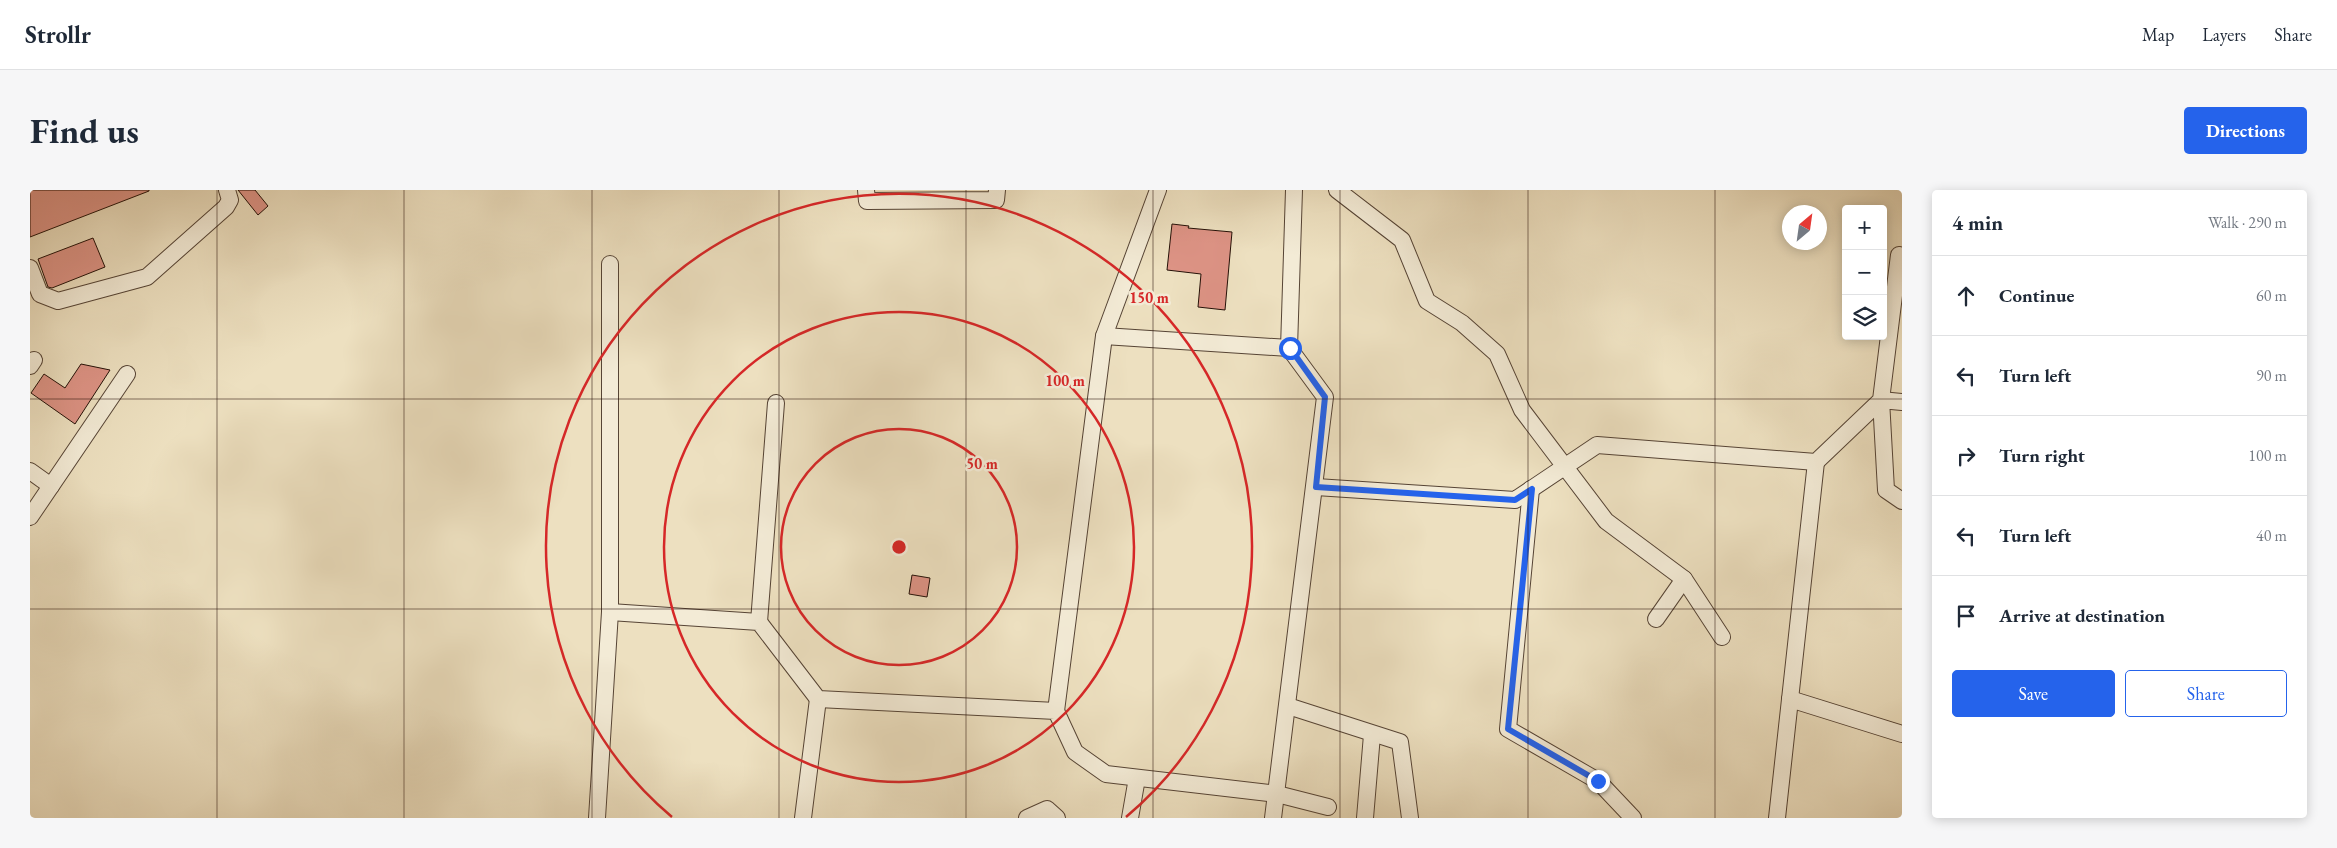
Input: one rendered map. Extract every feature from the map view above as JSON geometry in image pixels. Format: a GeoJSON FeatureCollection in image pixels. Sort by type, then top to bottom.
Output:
{"type":"FeatureCollection","features":[{"type":"Feature","properties":{"kind":"street"},"geometry":{"type":"LineString","coordinates":[[30,268],[40,294],[58,300],[146,277],[226,207],[230,200],[227,190]]}},
{"type":"Feature","properties":{"kind":"street"},"geometry":{"type":"LineString","coordinates":[[866,190],[867,201],[996,200],[997,190]]}},
{"type":"Feature","properties":{"kind":"street"},"geometry":{"type":"LineString","coordinates":[[1158,190],[1104,336],[1056,711],[1075,752],[1106,774],[1276,794],[1328,807]]}},
{"type":"Feature","properties":{"kind":"street"},"geometry":{"type":"LineString","coordinates":[[1273,818],[1316,487],[1325,397],[1290,348],[1294,190]]}},
{"type":"Feature","properties":{"kind":"street"},"geometry":{"type":"LineString","coordinates":[[1337,190],[1402,240],[1427,301],[1462,323],[1497,354],[1522,410],[1606,521],[1684,578],[1722,637]]}},
{"type":"Feature","properties":{"kind":"street"},"geometry":{"type":"LineString","coordinates":[[1898,255],[1881,400],[1886,490],[1902,501]]}},
{"type":"Feature","properties":{"kind":"street"},"geometry":{"type":"LineString","coordinates":[[597,818],[610,612],[610,264]]}},
{"type":"Feature","properties":{"kind":"street"},"geometry":{"type":"LineString","coordinates":[[1104,336],[1290,348]]}},
{"type":"Feature","properties":{"kind":"street"},"geometry":{"type":"LineString","coordinates":[[30,516],[127,374]]}},
{"type":"Feature","properties":{"kind":"street"},"geometry":{"type":"LineString","coordinates":[[1777,818],[1816,462],[1881,400],[1902,402]]}},
{"type":"Feature","properties":{"kind":"street"},"geometry":{"type":"LineString","coordinates":[[776,403],[759,622],[818,699],[804,818]]}},
{"type":"Feature","properties":{"kind":"street"},"geometry":{"type":"LineString","coordinates":[[1316,487],[1515,500],[1598,446],[1816,462]]}},
{"type":"Feature","properties":{"kind":"street"},"geometry":{"type":"LineString","coordinates":[[30,471],[51,486]]}},
{"type":"Feature","properties":{"kind":"street"},"geometry":{"type":"LineString","coordinates":[[1532,489],[1508,729],[1598,781],[1633,818]]}},
{"type":"Feature","properties":{"kind":"street"},"geometry":{"type":"LineString","coordinates":[[1656,619],[1684,578]]}},
{"type":"Feature","properties":{"kind":"street"},"geometry":{"type":"LineString","coordinates":[[610,612],[759,622]]}},
{"type":"Feature","properties":{"kind":"street"},"geometry":{"type":"LineString","coordinates":[[818,699],[1056,711]]}},
{"type":"Feature","properties":{"kind":"street"},"geometry":{"type":"LineString","coordinates":[[1790,699],[1902,734]]}},
{"type":"Feature","properties":{"kind":"street"},"geometry":{"type":"LineString","coordinates":[[1288,706],[1372,735],[1400,742],[1410,818]]}},
{"type":"Feature","properties":{"kind":"street"},"geometry":{"type":"LineString","coordinates":[[1365,818],[1372,735]]}},
{"type":"Feature","properties":{"kind":"street"},"geometry":{"type":"LineString","coordinates":[[1130,818],[1137,778]]}},
{"type":"Feature","properties":{"kind":"street"},"geometry":{"type":"LineString","coordinates":[[1027,818],[1047,810],[1056,818]]}},
{"type":"Feature","properties":{"kind":"building"},"geometry":{"type":"Polygon","coordinates":[[[30,190],[149,190],[149,191],[30,237],[30,190]]]}},
{"type":"Feature","properties":{"kind":"building"},"geometry":{"type":"Polygon","coordinates":[[[238,190],[255,190],[268,206],[258,215],[238,190]]]}},
{"type":"Feature","properties":{"kind":"building"},"geometry":{"type":"Polygon","coordinates":[[[1172,224],[1189,226],[1188,228],[1232,232],[1225,310],[1198,307],[1201,274],[1167,270],[1172,224]]]}},
{"type":"Feature","properties":{"kind":"building"},"geometry":{"type":"Polygon","coordinates":[[[93,238],[105,267],[52,288],[48,287],[38,259],[93,238]]]}},
{"type":"Feature","properties":{"kind":"building"},"geometry":{"type":"Polygon","coordinates":[[[81,364],[110,370],[75,424],[31,393],[44,374],[65,388],[81,364]]]}},
{"type":"Feature","properties":{"kind":"building"},"geometry":{"type":"Polygon","coordinates":[[[912,575],[930,578],[927,597],[909,594],[912,575]]]}},
{"type":"Feature","properties":{"kind":"route"},"geometry":{"type":"LineString","coordinates":[[1290,348],[1325,397],[1316,487],[1515,500],[1532,489],[1508,729],[1598,781]]}}]}
